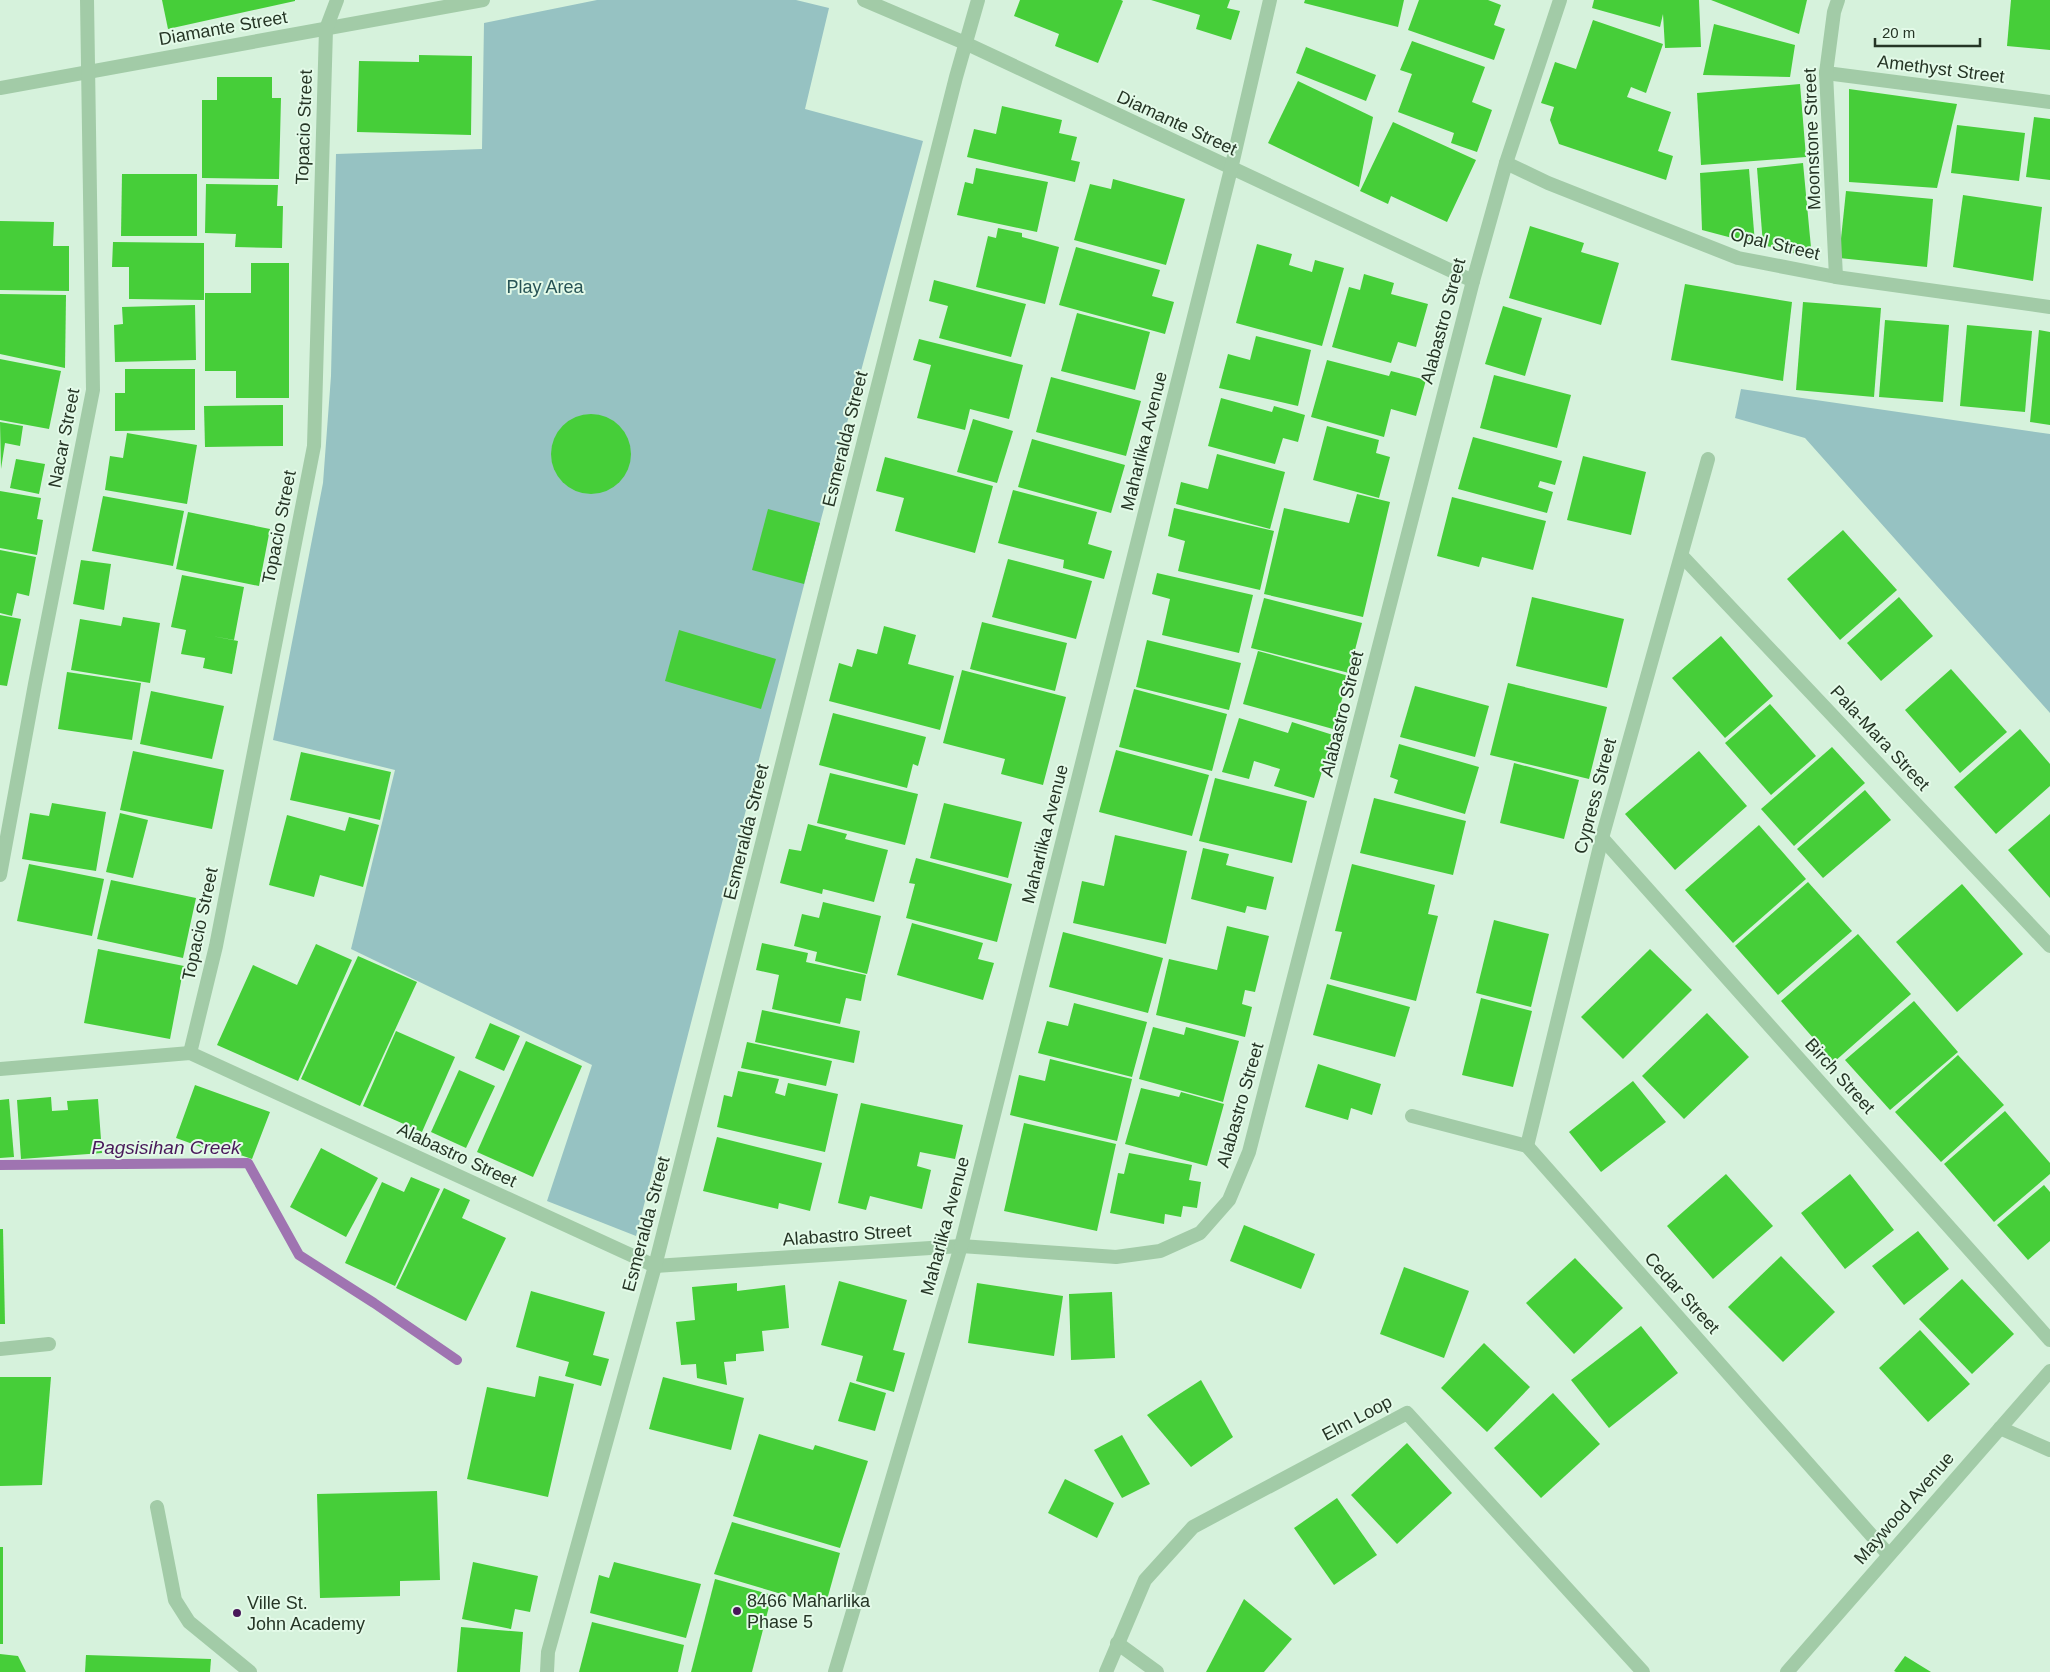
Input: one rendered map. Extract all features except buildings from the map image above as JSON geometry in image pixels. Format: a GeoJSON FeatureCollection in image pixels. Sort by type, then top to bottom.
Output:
{"type":"FeatureCollection","features":[{"type":"Feature","properties":{"kind":"street","name":"Nacar Street"},"geometry":{"type":"LineString","coordinates":[[0,875],[35,684],[93,390],[87,0]]}},
{"type":"Feature","properties":{"kind":"street","name":"Topacio Street"},"geometry":{"type":"LineString","coordinates":[[190,1053],[216,946],[314,446],[326,28],[337,0]]}},
{"type":"Feature","properties":{"kind":"street","name":"Diamante Street"},"geometry":{"type":"LineString","coordinates":[[0,88],[483,0]]}},
{"type":"Feature","properties":{"kind":"street","name":"Diamante Street"},"geometry":{"type":"LineString","coordinates":[[864,0],[965,43],[1473,281]]}},
{"type":"Feature","properties":{"kind":"street","name":"Esmeralda Street"},"geometry":{"type":"LineString","coordinates":[[546,1672],[551,1642],[655,1266],[965,43],[978,0]]}},
{"type":"Feature","properties":{"kind":"street","name":"Maharlika Avenue"},"geometry":{"type":"LineString","coordinates":[[835,1672],[961,1246],[1231,169],[1270,0]]}},
{"type":"Feature","properties":{"kind":"street","name":"Alabastro Street"},"geometry":{"type":"LineString","coordinates":[[0,1069],[190,1053],[655,1266],[961,1246],[1116,1256],[1160,1251],[1200,1233],[1229,1200],[1249,1152],[1473,281],[1506,163],[1560,0]]}},
{"type":"Feature","properties":{"kind":"street","name":"Moonstone Street"},"geometry":{"type":"LineString","coordinates":[[1836,277],[1826,73],[1834,12],[1838,0]]}},
{"type":"Feature","properties":{"kind":"street","name":"Amethyst Street"},"geometry":{"type":"LineString","coordinates":[[1826,73],[2050,102]]}},
{"type":"Feature","properties":{"kind":"street","name":"Opal Street"},"geometry":{"type":"LineString","coordinates":[[1506,163],[1548,183],[1738,258],[1836,277],[2050,307]]}},
{"type":"Feature","properties":{"kind":"street","name":"Cypress Street"},"geometry":{"type":"LineString","coordinates":[[1527,1146],[1602,838],[1708,458]]}},
{"type":"Feature","properties":{"kind":"street","name":"Pala-Mara Street"},"geometry":{"type":"LineString","coordinates":[[1682,556],[2050,946]]}},
{"type":"Feature","properties":{"kind":"street","name":"Birch Street"},"geometry":{"type":"LineString","coordinates":[[1602,838],[2050,1340]]}},
{"type":"Feature","properties":{"kind":"street"},"geometry":{"type":"LineString","coordinates":[[1412,1116],[1527,1146]]}},
{"type":"Feature","properties":{"kind":"street","name":"Cedar Street"},"geometry":{"type":"LineString","coordinates":[[1527,1146],[1888,1554]]}},
{"type":"Feature","properties":{"kind":"street"},"geometry":{"type":"LineString","coordinates":[[0,1349],[49,1344]]}},
{"type":"Feature","properties":{"kind":"street","name":"Maywood Avenue"},"geometry":{"type":"LineString","coordinates":[[1787,1672],[2050,1370]]}},
{"type":"Feature","properties":{"kind":"street","name":"Elm Loop"},"geometry":{"type":"LineString","coordinates":[[1106,1672],[1117,1642],[1145,1580],[1193,1527],[1407,1413],[1643,1672]]}},
{"type":"Feature","properties":{"kind":"street"},"geometry":{"type":"LineString","coordinates":[[2000,1428],[2050,1450]]}},
{"type":"Feature","properties":{"kind":"street"},"geometry":{"type":"LineString","coordinates":[[157,1507],[175,1600],[189,1622],[250,1672]]}},
{"type":"Feature","properties":{"kind":"street"},"geometry":{"type":"LineString","coordinates":[[1117,1642],[1157,1672]]}},
{"type":"Feature","properties":{"kind":"green space","name":"Play Area"},"geometry":{"type":"Polygon","coordinates":[[[597,0],[796,0],[829,8],[805,109],[923,141],[820,523],[636,1236],[547,1201],[592,1065],[351,949],[395,770],[273,740],[323,483],[331,376],[336,154],[482,149],[484,23],[597,0]]]}},
{"type":"Feature","properties":{"kind":"green space"},"geometry":{"type":"Polygon","coordinates":[[[1741,389],[2050,434],[2050,713],[1805,438],[1735,418],[1741,389]]]}},
{"type":"Feature","properties":{"kind":"waterway","name":"Pagsisihan Creek"},"geometry":{"type":"LineString","coordinates":[[0,1165],[248,1163],[299,1255],[374,1303],[457,1360]]}},
{"type":"Feature","properties":{"kind":"place","name":"8466 Maharlika Phase 5"},"geometry":{"type":"Point","coordinates":[737,1611]}},
{"type":"Feature","properties":{"kind":"place","name":"Ville St. John Academy"},"geometry":{"type":"Point","coordinates":[237,1613]}}]}
